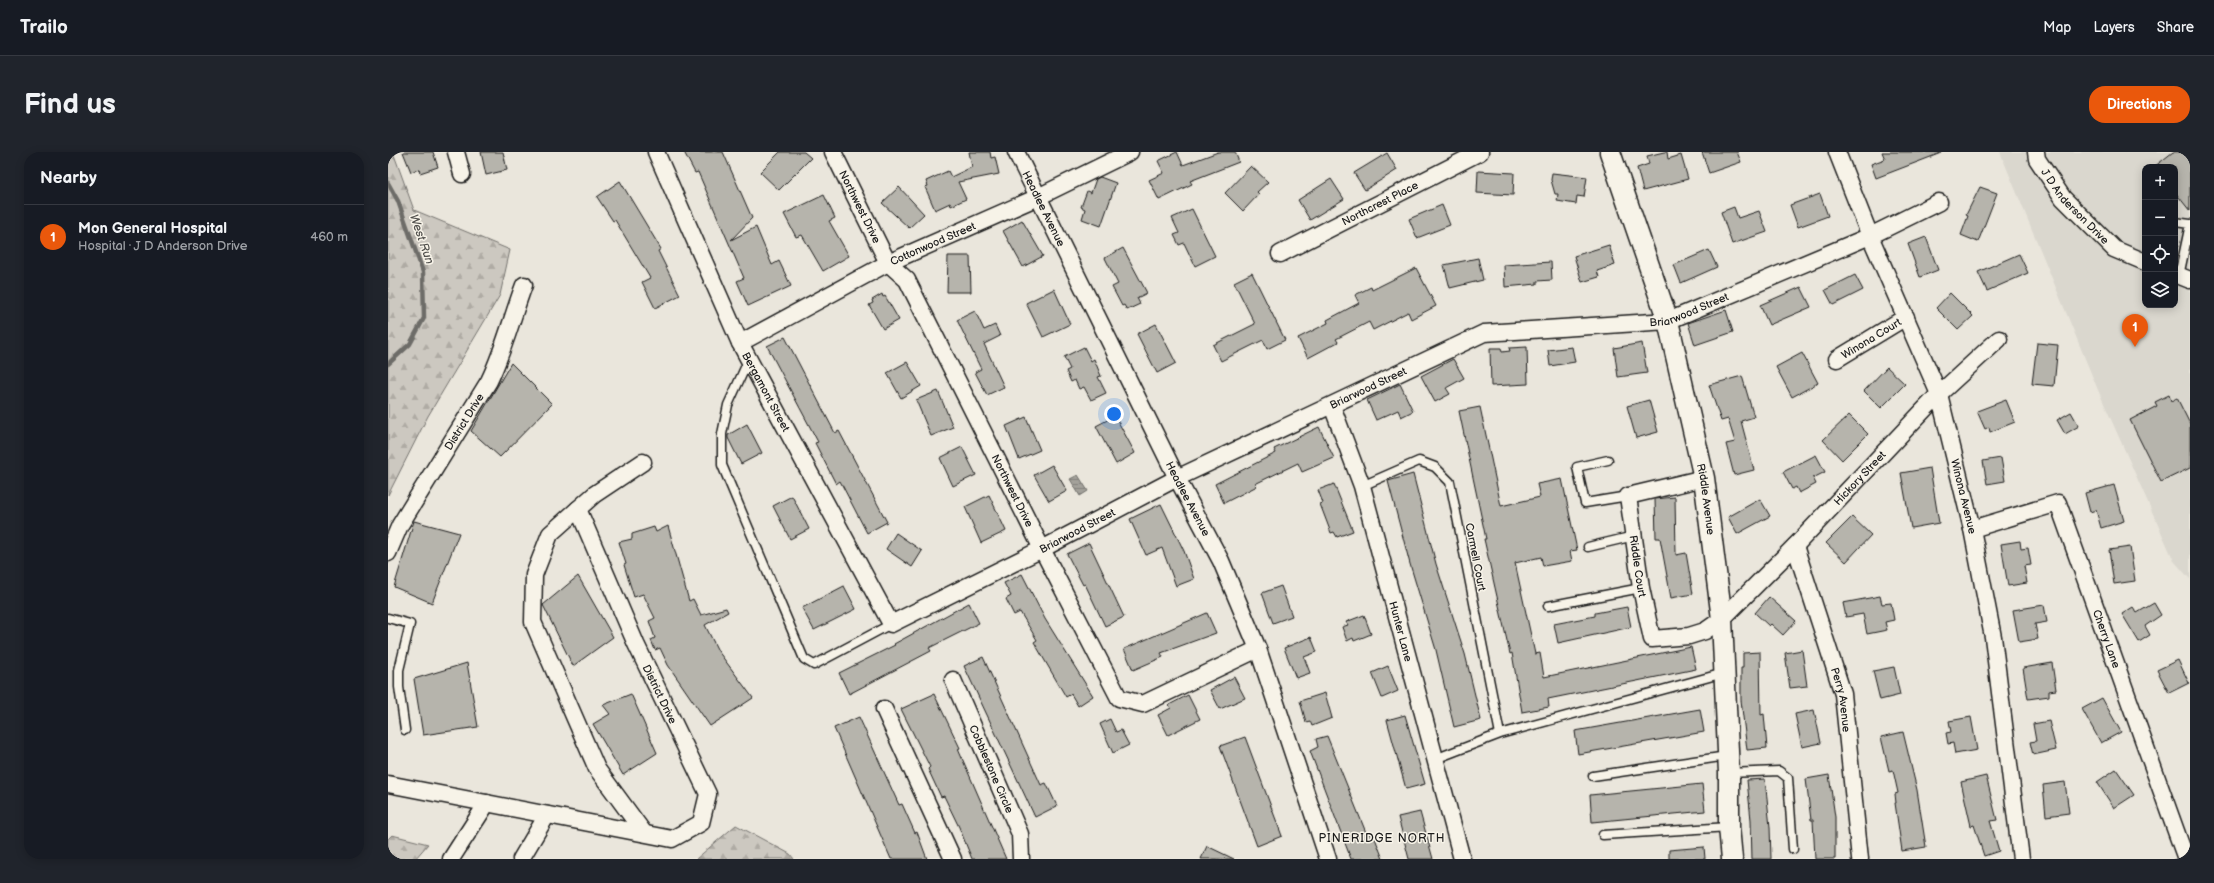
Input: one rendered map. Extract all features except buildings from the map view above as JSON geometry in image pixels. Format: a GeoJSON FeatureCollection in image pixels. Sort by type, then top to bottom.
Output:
{"type":"FeatureCollection","features":[{"type":"Feature","properties":{"kind":"street"},"geometry":{"type":"LineString","coordinates":[[456,152],[462,174]]}},
{"type":"Feature","properties":{"kind":"street","name":"Bergamont Street"},"geometry":{"type":"LineString","coordinates":[[656,152],[740,343],[891,624]]}},
{"type":"Feature","properties":{"kind":"street","name":"Northwest Drive"},"geometry":{"type":"LineString","coordinates":[[833,152],[888,263],[907,280],[1042,549],[1119,698],[1143,704],[1258,649]]}},
{"type":"Feature","properties":{"kind":"street","name":"Headlee Avenue"},"geometry":{"type":"LineString","coordinates":[[1016,152],[1177,478],[1221,561],[1258,649],[1328,859]]}},
{"type":"Feature","properties":{"kind":"street","name":"Cottonwood Street"},"geometry":{"type":"LineString","coordinates":[[740,343],[888,263],[1038,197],[1130,152]]}},
{"type":"Feature","properties":{"kind":"street","name":"Northcrest Place"},"geometry":{"type":"LineString","coordinates":[[1280,254],[1480,152]]}},
{"type":"Feature","properties":{"kind":"street","name":"Riddle Avenue"},"geometry":{"type":"LineString","coordinates":[[1610,152],[1668,321],[1704,478],[1722,619],[1729,827],[1732,859]]}},
{"type":"Feature","properties":{"kind":"street","name":"Winona Avenue"},"geometry":{"type":"LineString","coordinates":[[1837,152],[1870,236],[1939,394],[1972,529],[1993,636],[2021,859]]}},
{"type":"Feature","properties":{"kind":"street","name":"J D Anderson Drive"},"geometry":{"type":"LineString","coordinates":[[2036,152],[2037,159],[2063,198],[2114,249],[2142,261]]}},
{"type":"Feature","properties":{"kind":"street","name":"Briarwood Street"},"geometry":{"type":"LineString","coordinates":[[891,624],[1042,549],[1177,478],[1484,333],[1668,321],[1870,236],[1939,202]]}},
{"type":"Feature","properties":{"kind":"street","name":"District Drive"},"geometry":{"type":"LineString","coordinates":[[388,553],[400,525],[489,381],[501,356],[514,310],[524,285]]}},
{"type":"Feature","properties":{"kind":"street","name":"Winona Court"},"geometry":{"type":"LineString","coordinates":[[1837,359],[1906,317]]}},
{"type":"Feature","properties":{"kind":"street","name":"Hickory Street"},"geometry":{"type":"LineString","coordinates":[[1722,619],[1795,546],[1939,394],[1999,339]]}},
{"type":"Feature","properties":{"kind":"street","name":"Hunter Lane"},"geometry":{"type":"LineString","coordinates":[[1332,406],[1362,486],[1462,859]]}},
{"type":"Feature","properties":{"kind":"street"},"geometry":{"type":"LineString","coordinates":[[643,462],[595,494],[550,534],[534,575],[533,622],[597,769],[644,834]]}},
{"type":"Feature","properties":{"kind":"street"},"geometry":{"type":"LineString","coordinates":[[1628,496],[1704,478]]}},
{"type":"Feature","properties":{"kind":"street","name":"Riddle Court"},"geometry":{"type":"LineString","coordinates":[[1628,496],[1641,588],[1652,639],[1689,636],[1705,632],[1722,619]]}},
{"type":"Feature","properties":{"kind":"street","name":"Cherry Lane"},"geometry":{"type":"LineString","coordinates":[[1972,529],[2058,503],[2186,859]]}},
{"type":"Feature","properties":{"kind":"street","name":"District Drive"},"geometry":{"type":"LineString","coordinates":[[388,784],[672,839],[701,823],[708,794],[636,644],[578,509]]}},
{"type":"Feature","properties":{"kind":"street","name":"Perry Avenue"},"geometry":{"type":"LineString","coordinates":[[1795,546],[1843,694],[1860,859]]}},
{"type":"Feature","properties":{"kind":"street","name":"Cobblestone Circle"},"geometry":{"type":"LineString","coordinates":[[953,680],[1020,834],[1021,859]]}},
{"type":"Feature","properties":{"kind":"street"},"geometry":{"type":"LineString","coordinates":[[884,709],[953,859]]}},
{"type":"Feature","properties":{"kind":"street"},"geometry":{"type":"LineString","coordinates":[[451,859],[487,803]]}},
{"type":"Feature","properties":{"kind":"street"},"geometry":{"type":"LineString","coordinates":[[521,859],[547,815]]}},
{"type":"Feature","properties":{"kind":"lane"},"geometry":{"type":"LineString","coordinates":[[2178,222],[2190,224],[2181,276]]}},
{"type":"Feature","properties":{"kind":"lane"},"geometry":{"type":"LineString","coordinates":[[749,359],[728,405],[722,434],[722,465],[804,659],[814,665],[891,624]]}},
{"type":"Feature","properties":{"kind":"lane"},"geometry":{"type":"LineString","coordinates":[[1608,460],[1577,467],[1585,503],[1628,496]]}},
{"type":"Feature","properties":{"kind":"lane","name":"Carmell Court"},"geometry":{"type":"LineString","coordinates":[[1362,486],[1419,461],[1435,466],[1450,482],[1500,734]]}},
{"type":"Feature","properties":{"kind":"lane"},"geometry":{"type":"LineString","coordinates":[[1588,547],[1634,536]]}},
{"type":"Feature","properties":{"kind":"lane"},"geometry":{"type":"LineString","coordinates":[[1548,606],[1641,588]]}},
{"type":"Feature","properties":{"kind":"lane"},"geometry":{"type":"LineString","coordinates":[[388,618],[410,624],[399,670],[399,687],[405,730]]}},
{"type":"Feature","properties":{"kind":"lane"},"geometry":{"type":"LineString","coordinates":[[1435,759],[1500,734],[1724,673]]}},
{"type":"Feature","properties":{"kind":"lane"},"geometry":{"type":"LineString","coordinates":[[1593,776],[1728,765],[1779,771],[1788,778],[1793,849]]}},
{"type":"Feature","properties":{"kind":"lane"},"geometry":{"type":"LineString","coordinates":[[1603,835],[1729,827]]}},
{"type":"Feature","properties":{"kind":"shaded area"},"geometry":{"type":"Polygon","coordinates":[[[2000,152],[2190,152],[2190,579],[2174,561],[2098,390],[2000,152]]]}},
{"type":"Feature","properties":{"kind":"shaded area"},"geometry":{"type":"Polygon","coordinates":[[[1078,475],[1088,491],[1080,496],[1070,479],[1078,475]]]}},
{"type":"Feature","properties":{"kind":"green space"},"geometry":{"type":"Polygon","coordinates":[[[388,152],[393,152],[414,210],[510,250],[500,295],[428,416],[388,495],[388,152]]]}},
{"type":"Feature","properties":{"kind":"green space"},"geometry":{"type":"Polygon","coordinates":[[[736,825],[790,854],[794,859],[696,859],[736,825]]]}},
{"type":"Feature","properties":{"kind":"green space"},"geometry":{"type":"Polygon","coordinates":[[[392,835],[428,844],[415,859],[388,859],[388,839],[392,835]]]}},
{"type":"Feature","properties":{"kind":"waterway","name":"West Run"},"geometry":{"type":"LineString","coordinates":[[388,183],[398,201],[423,272],[424,318],[410,344],[388,364]]}},
{"type":"Feature","properties":{"kind":"place","name":"Mon General Hospital"},"geometry":{"type":"Point","coordinates":[2135,347]}},
{"type":"Feature","properties":{"kind":"district","name":"PINERIDGE NORTH"},"geometry":{"type":"Point","coordinates":[1382,838]}}]}
